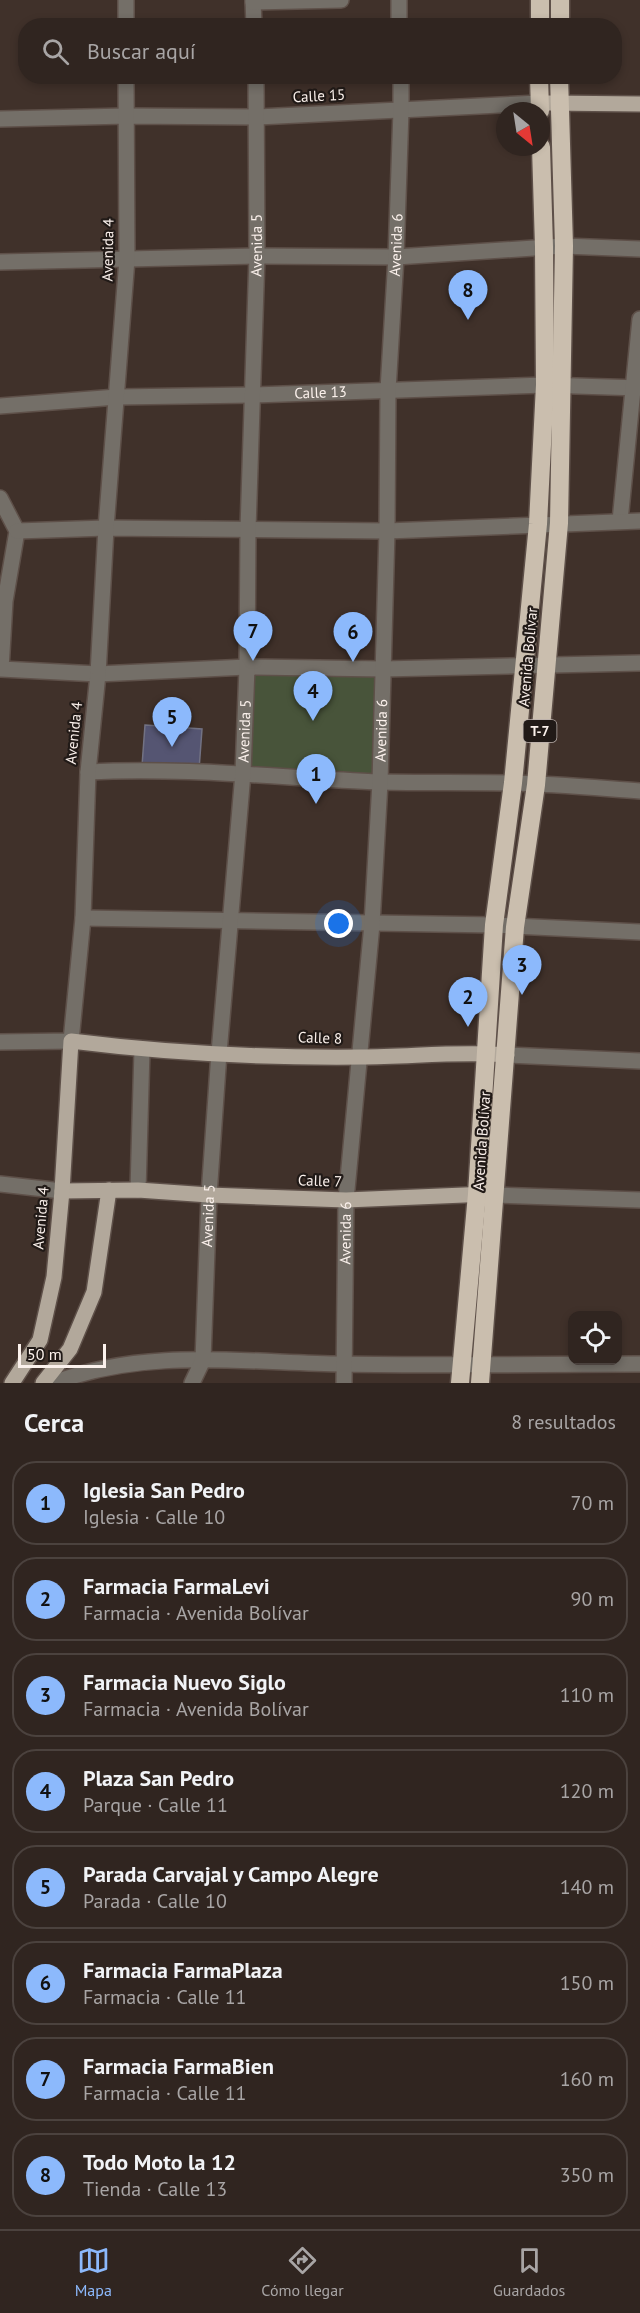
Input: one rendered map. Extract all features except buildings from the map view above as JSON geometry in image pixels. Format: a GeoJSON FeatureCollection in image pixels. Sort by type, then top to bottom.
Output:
{"type":"FeatureCollection","features":[{"type":"Feature","properties":{"kind":"highway"},"geometry":{"type":"LineString","coordinates":[[540,0],[540,18]]}},
{"type":"Feature","properties":{"kind":"highway"},"geometry":{"type":"LineString","coordinates":[[560,0],[560,18]]}},
{"type":"Feature","properties":{"kind":"highway"},"geometry":{"type":"LineString","coordinates":[[539,84],[539,102]]}},
{"type":"Feature","properties":{"kind":"highway","name":"Avenida Bolívar"},"geometry":{"type":"LineString","coordinates":[[460,1383],[477,1194],[495,925],[513,783],[553,386],[564,246],[559,84]]}},
{"type":"Feature","properties":{"kind":"highway","name":"Avenida Bolívar"},"geometry":{"type":"LineString","coordinates":[[480,1383],[507,1055],[515,927],[536,784],[559,523],[541,156]]}},
{"type":"Feature","properties":{"kind":"main road","name":"Calle 15"},"geometry":{"type":"LineString","coordinates":[[550,104],[559,102],[640,104]]}},
{"type":"Feature","properties":{"kind":"main road","name":"Calle 8"},"geometry":{"type":"LineString","coordinates":[[71,1041],[142,1050],[219,1053],[361,1057],[486,1053],[507,1055]]}},
{"type":"Feature","properties":{"kind":"main road","name":"Avenida 4"},"geometry":{"type":"LineString","coordinates":[[12,1383],[40,1340],[54,1277],[62,1191],[71,1041]]}},
{"type":"Feature","properties":{"kind":"main road"},"geometry":{"type":"LineString","coordinates":[[43,1383],[70,1348],[94,1292],[109,1190]]}},
{"type":"Feature","properties":{"kind":"main road","name":"Calle 7"},"geometry":{"type":"LineString","coordinates":[[62,1191],[138,1190],[346,1200],[496,1195]]}},
{"type":"Feature","properties":{"kind":"street"},"geometry":{"type":"LineString","coordinates":[[126,0],[126,18]]}},
{"type":"Feature","properties":{"kind":"street"},"geometry":{"type":"LineString","coordinates":[[254,18],[254,1],[341,0]]}},
{"type":"Feature","properties":{"kind":"street"},"geometry":{"type":"LineString","coordinates":[[399,0],[399,18]]}},
{"type":"Feature","properties":{"kind":"street","name":"Avenida 4"},"geometry":{"type":"LineString","coordinates":[[71,1041],[83,918],[88,772],[98,674],[106,528],[127,259],[126,84]]}},
{"type":"Feature","properties":{"kind":"street","name":"Avenida 5"},"geometry":{"type":"LineString","coordinates":[[192,1383],[203,1360],[209,1195],[243,773],[257,256],[256,84]]}},
{"type":"Feature","properties":{"kind":"street","name":"Avenida 6"},"geometry":{"type":"LineString","coordinates":[[344,1383],[346,1200],[372,924],[380,782],[387,531],[388,390],[396,257],[401,84]]}},
{"type":"Feature","properties":{"kind":"street","name":"Calle 15"},"geometry":{"type":"LineString","coordinates":[[0,119],[126,116],[258,117],[496,108]]}},
{"type":"Feature","properties":{"kind":"street"},"geometry":{"type":"LineString","coordinates":[[0,262],[257,256],[396,257],[564,246],[640,249]]}},
{"type":"Feature","properties":{"kind":"street"},"geometry":{"type":"LineString","coordinates":[[620,521],[637,388],[640,319]]}},
{"type":"Feature","properties":{"kind":"street","name":"Calle 13"},"geometry":{"type":"LineString","coordinates":[[0,406],[117,397],[553,386],[637,388]]}},
{"type":"Feature","properties":{"kind":"street"},"geometry":{"type":"LineString","coordinates":[[0,498],[17,531],[5,601],[1,669],[98,674],[247,667],[382,669],[640,663]]}},
{"type":"Feature","properties":{"kind":"street"},"geometry":{"type":"LineString","coordinates":[[17,531],[106,528],[387,531],[640,521]]}},
{"type":"Feature","properties":{"kind":"street"},"geometry":{"type":"LineString","coordinates":[[88,772],[143,769],[200,774],[243,773],[380,782],[513,783],[640,791]]}},
{"type":"Feature","properties":{"kind":"street"},"geometry":{"type":"LineString","coordinates":[[83,918],[495,925],[640,932]]}},
{"type":"Feature","properties":{"kind":"street","name":"Calle 8"},"geometry":{"type":"LineString","coordinates":[[0,1042],[71,1041]]}},
{"type":"Feature","properties":{"kind":"street"},"geometry":{"type":"LineString","coordinates":[[138,1190],[142,1050]]}},
{"type":"Feature","properties":{"kind":"street","name":"Calle 8"},"geometry":{"type":"LineString","coordinates":[[507,1055],[640,1061]]}},
{"type":"Feature","properties":{"kind":"street","name":"Calle 7"},"geometry":{"type":"LineString","coordinates":[[0,1184],[62,1191]]}},
{"type":"Feature","properties":{"kind":"street","name":"Calle 7"},"geometry":{"type":"LineString","coordinates":[[496,1195],[640,1200]]}},
{"type":"Feature","properties":{"kind":"street"},"geometry":{"type":"LineString","coordinates":[[54,1383],[82,1372],[133,1364],[203,1360],[345,1364],[640,1364]]}},
{"type":"Feature","properties":{"kind":"green space"},"geometry":{"type":"Polygon","coordinates":[[[247,667],[383,669],[380,782],[243,773],[247,667]]]}},
{"type":"Feature","properties":{"kind":"place","name":"Todo Moto la 12"},"geometry":{"type":"Point","coordinates":[468,320]}},
{"type":"Feature","properties":{"kind":"place","name":"Farmacia FarmaBien"},"geometry":{"type":"Point","coordinates":[253,661]}},
{"type":"Feature","properties":{"kind":"place","name":"Farmacia FarmaPlaza"},"geometry":{"type":"Point","coordinates":[353,662]}},
{"type":"Feature","properties":{"kind":"place","name":"Plaza San Pedro"},"geometry":{"type":"Point","coordinates":[313,721]}},
{"type":"Feature","properties":{"kind":"place","name":"Parada Carvajal y Campo Alegre"},"geometry":{"type":"Point","coordinates":[172,747]}},
{"type":"Feature","properties":{"kind":"place","name":"Iglesia San Pedro"},"geometry":{"type":"Point","coordinates":[316,804]}},
{"type":"Feature","properties":{"kind":"place","name":"Farmacia Nuevo Siglo"},"geometry":{"type":"Point","coordinates":[522,995]}},
{"type":"Feature","properties":{"kind":"place","name":"Farmacia FarmaLevi"},"geometry":{"type":"Point","coordinates":[468,1027]}}]}
